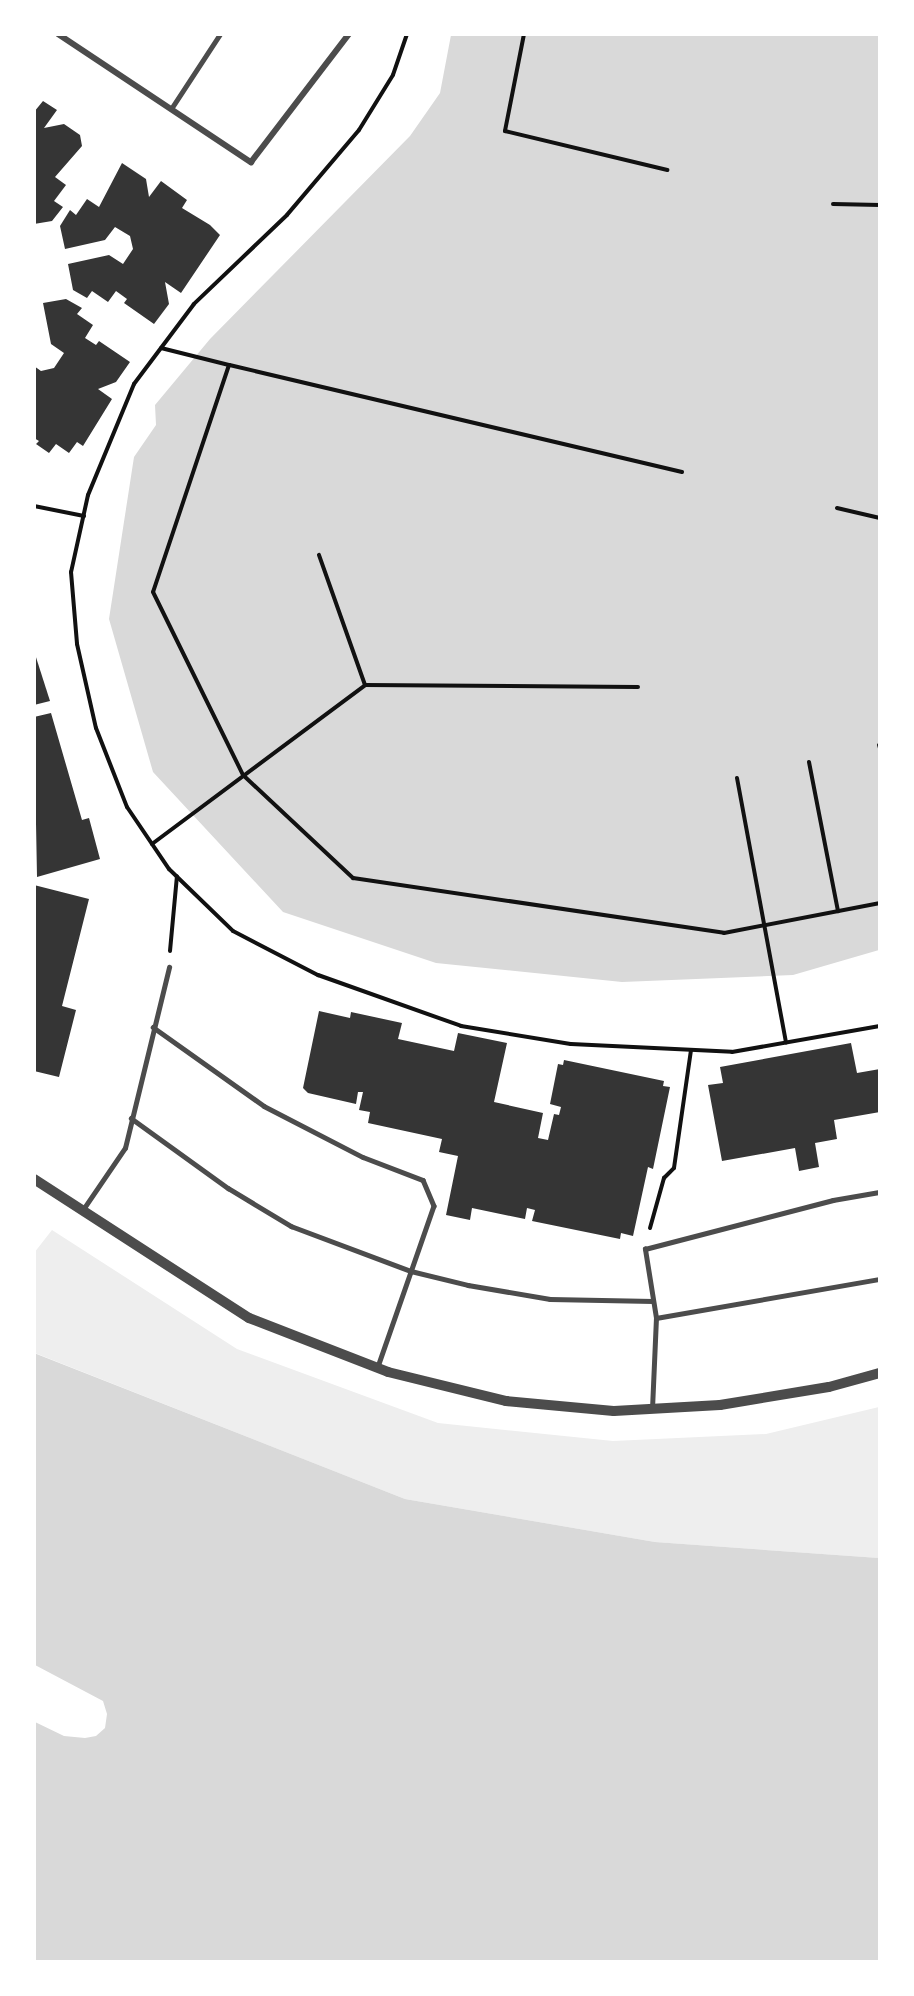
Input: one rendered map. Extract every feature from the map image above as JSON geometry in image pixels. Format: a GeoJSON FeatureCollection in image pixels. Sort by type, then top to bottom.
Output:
{"type":"FeatureCollection","features":[{"type":"Feature","properties":{"kind":"street"},"geometry":{"type":"LineString","coordinates":[[58,34],[251,162],[349,34]]}},
{"type":"Feature","properties":{"kind":"street"},"geometry":{"type":"LineString","coordinates":[[34,1179],[249,1318],[378,1368],[506,1401],[614,1410],[720,1405],[830,1387],[879,1373]]}},
{"type":"Feature","properties":{"kind":"lane"},"geometry":{"type":"LineString","coordinates":[[171,109],[220,34]]}},
{"type":"Feature","properties":{"kind":"lane"},"geometry":{"type":"LineString","coordinates":[[82,1211],[125,1148],[169,966]]}},
{"type":"Feature","properties":{"kind":"lane"},"geometry":{"type":"LineString","coordinates":[[153,1026],[264,1106],[363,1157],[423,1180],[434,1206],[378,1368]]}},
{"type":"Feature","properties":{"kind":"lane"},"geometry":{"type":"LineString","coordinates":[[131,1118],[228,1188],[291,1226],[411,1271],[468,1286],[550,1299],[653,1300]]}},
{"type":"Feature","properties":{"kind":"lane"},"geometry":{"type":"LineString","coordinates":[[652,1409],[656,1318],[645,1249],[832,1200],[879,1192]]}},
{"type":"Feature","properties":{"kind":"lane"},"geometry":{"type":"LineString","coordinates":[[656,1318],[879,1279]]}},
{"type":"Feature","properties":{"kind":"path"},"geometry":{"type":"LineString","coordinates":[[407,34],[393,75],[359,130],[287,215],[194,304],[134,384],[84,516],[71,573],[77,644],[96,728],[127,807],[177,876],[233,931],[318,975],[461,1026],[571,1044],[732,1052],[879,1026]]}},
{"type":"Feature","properties":{"kind":"path"},"geometry":{"type":"LineString","coordinates":[[524,34],[504,131],[667,170]]}},
{"type":"Feature","properties":{"kind":"path"},"geometry":{"type":"LineString","coordinates":[[833,204],[879,205]]}},
{"type":"Feature","properties":{"kind":"path"},"geometry":{"type":"LineString","coordinates":[[160,348],[682,472]]}},
{"type":"Feature","properties":{"kind":"path"},"geometry":{"type":"LineString","coordinates":[[229,364],[153,592],[243,775],[352,878],[723,933],[879,903]]}},
{"type":"Feature","properties":{"kind":"path"},"geometry":{"type":"LineString","coordinates":[[34,506],[84,516]]}},
{"type":"Feature","properties":{"kind":"path"},"geometry":{"type":"LineString","coordinates":[[837,508],[879,518]]}},
{"type":"Feature","properties":{"kind":"path"},"geometry":{"type":"LineString","coordinates":[[319,555],[365,685]]}},
{"type":"Feature","properties":{"kind":"path"},"geometry":{"type":"LineString","coordinates":[[152,843],[365,685],[638,687]]}},
{"type":"Feature","properties":{"kind":"path"},"geometry":{"type":"LineString","coordinates":[[809,762],[838,911]]}},
{"type":"Feature","properties":{"kind":"path"},"geometry":{"type":"LineString","coordinates":[[737,778],[786,1043]]}},
{"type":"Feature","properties":{"kind":"path"},"geometry":{"type":"LineString","coordinates":[[169,966],[177,876]]}},
{"type":"Feature","properties":{"kind":"path"},"geometry":{"type":"LineString","coordinates":[[645,1249],[664,1178],[674,1168],[691,1050]]}},
{"type":"Feature","properties":{"kind":"shaded area"},"geometry":{"type":"Polygon","coordinates":[[[451,35],[879,35],[879,950],[793,975],[622,982],[436,963],[283,912],[153,772],[109,619],[134,457],[156,425],[155,405],[210,339],[410,136],[440,93],[451,35]]]}},
{"type":"Feature","properties":{"kind":"shaded area"},"geometry":{"type":"Polygon","coordinates":[[[52,1230],[237,1349],[438,1423],[613,1441],[766,1434],[879,1407],[879,1558],[655,1542],[405,1499],[35,1353],[34,1253],[52,1230]]]}},
{"type":"Feature","properties":{"kind":"shaded area"},"geometry":{"type":"Polygon","coordinates":[[[34,1353],[405,1499],[655,1542],[879,1558],[879,1961],[35,1961],[35,1722],[64,1736],[85,1738],[96,1736],[105,1728],[107,1714],[103,1701],[35,1665],[34,1353]]]}},
{"type":"Feature","properties":{"kind":"building"},"geometry":{"type":"Polygon","coordinates":[[[43,101],[57,110],[44,128],[64,124],[80,135],[82,146],[55,177],[66,185],[54,201],[63,207],[52,221],[34,224],[34,112],[43,101]]]}},
{"type":"Feature","properties":{"kind":"building"},"geometry":{"type":"Polygon","coordinates":[[[122,163],[146,179],[149,197],[161,181],[187,200],[182,208],[210,225],[220,235],[181,293],[165,282],[169,304],[154,324],[124,303],[127,299],[116,291],[108,302],[92,291],[87,298],[73,290],[68,264],[109,255],[123,264],[133,249],[130,236],[115,227],[105,240],[65,249],[60,226],[70,210],[76,215],[87,199],[99,207],[122,163]]]}},
{"type":"Feature","properties":{"kind":"building"},"geometry":{"type":"Polygon","coordinates":[[[66,299],[82,308],[77,314],[93,325],[85,338],[96,345],[99,341],[130,362],[116,382],[98,389],[112,399],[83,446],[77,442],[69,453],[56,444],[49,453],[36,444],[39,441],[34,438],[34,366],[41,371],[54,368],[64,353],[51,344],[43,303],[66,299]]]}},
{"type":"Feature","properties":{"kind":"building"},"geometry":{"type":"Polygon","coordinates":[[[34,651],[50,701],[34,705],[34,651]]]}},
{"type":"Feature","properties":{"kind":"building"},"geometry":{"type":"Polygon","coordinates":[[[51,713],[82,820],[89,818],[100,859],[37,877],[34,717],[51,713]]]}},
{"type":"Feature","properties":{"kind":"building"},"geometry":{"type":"Polygon","coordinates":[[[34,885],[89,899],[62,1006],[76,1010],[59,1077],[34,1071],[34,885]]]}},
{"type":"Feature","properties":{"kind":"building"},"geometry":{"type":"Polygon","coordinates":[[[319,1011],[350,1018],[351,1012],[402,1023],[398,1039],[454,1051],[458,1033],[507,1043],[494,1102],[543,1113],[538,1138],[548,1140],[554,1114],[559,1115],[561,1107],[550,1104],[558,1064],[563,1065],[564,1060],[664,1081],[663,1086],[670,1087],[653,1169],[648,1167],[633,1236],[621,1233],[620,1239],[532,1221],[535,1210],[527,1208],[525,1219],[472,1208],[470,1220],[446,1215],[458,1156],[439,1152],[442,1139],[368,1123],[370,1112],[359,1110],[363,1092],[358,1092],[356,1104],[308,1093],[303,1088],[319,1011]]]}},
{"type":"Feature","properties":{"kind":"building"},"geometry":{"type":"Polygon","coordinates":[[[851,1043],[857,1073],[880,1069],[880,1112],[834,1120],[837,1139],[815,1143],[819,1167],[799,1171],[795,1148],[722,1161],[708,1085],[723,1083],[720,1067],[851,1043]]]}}]}
